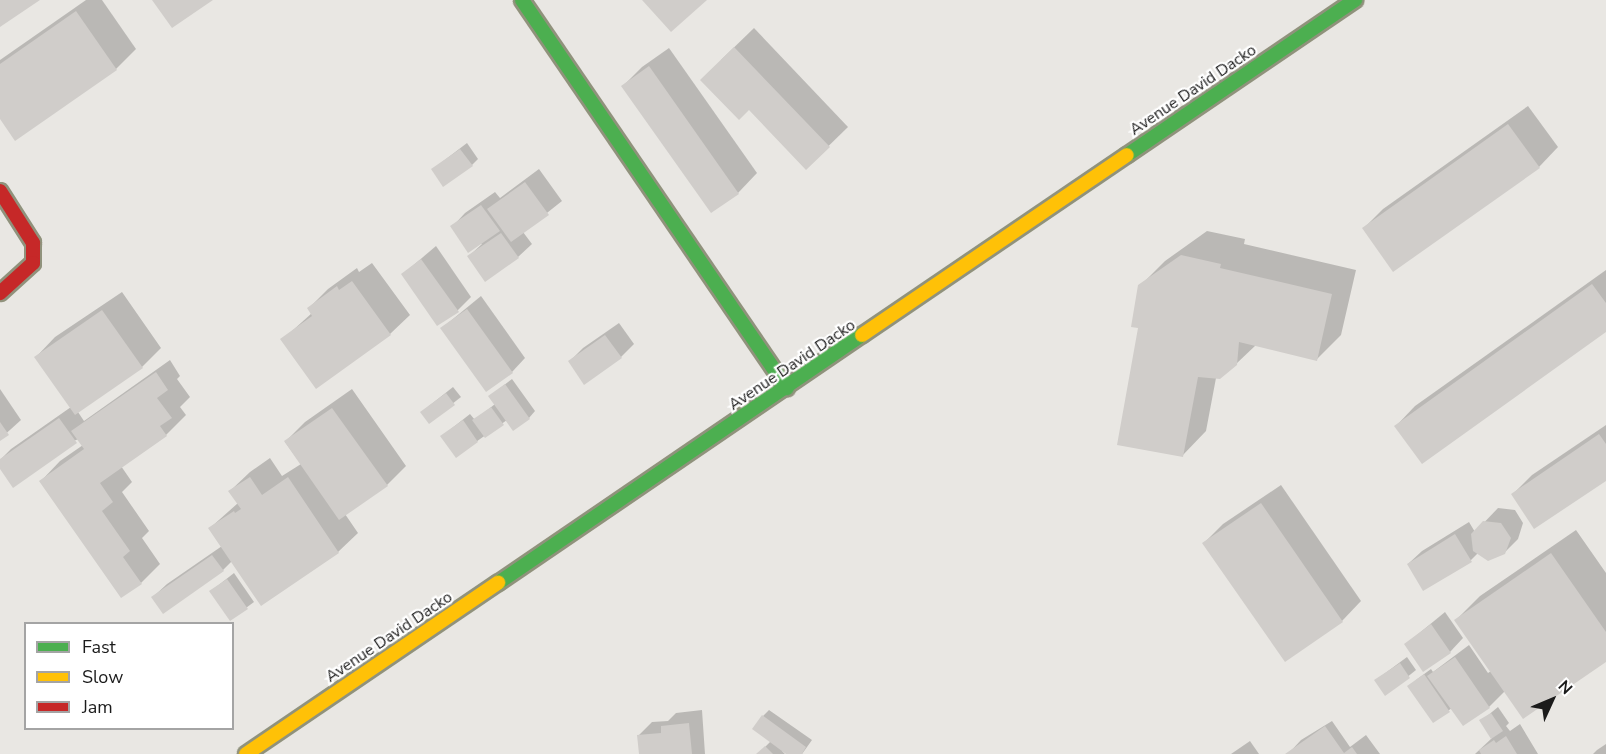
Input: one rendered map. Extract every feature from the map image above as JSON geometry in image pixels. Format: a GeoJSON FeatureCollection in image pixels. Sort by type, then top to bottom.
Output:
{"type":"FeatureCollection","features":[{"type":"Feature","properties":{"kind":"main road"},"geometry":{"type":"LineString","coordinates":[[522,0],[787,388]]}},
{"type":"Feature","properties":{"kind":"main road","name":"Avenue David Dacko"},"geometry":{"type":"LineString","coordinates":[[246,754],[1355,0]]}},
{"type":"Feature","properties":{"kind":"main road"},"geometry":{"type":"LineString","coordinates":[[0,191],[33,243],[33,263],[0,293]]}},
{"type":"Feature","properties":{"kind":"building"},"geometry":{"type":"Polygon","coordinates":[[[0,0],[40,0],[0,27],[0,0]]]}},
{"type":"Feature","properties":{"kind":"building"},"geometry":{"type":"Polygon","coordinates":[[[152,0],[213,0],[172,28],[152,0]]]}},
{"type":"Feature","properties":{"kind":"building"},"geometry":{"type":"Polygon","coordinates":[[[642,0],[707,0],[671,32],[642,0]]]}},
{"type":"Feature","properties":{"kind":"building"},"geometry":{"type":"Polygon","coordinates":[[[76,11],[117,70],[15,141],[0,119],[0,64],[76,11]]]}},
{"type":"Feature","properties":{"kind":"building"},"geometry":{"type":"Polygon","coordinates":[[[734,47],[830,147],[806,170],[749,110],[739,120],[700,80],[734,47]]]}},
{"type":"Feature","properties":{"kind":"building"},"geometry":{"type":"Polygon","coordinates":[[[649,66],[739,194],[711,213],[621,86],[649,66]]]}},
{"type":"Feature","properties":{"kind":"building"},"geometry":{"type":"Polygon","coordinates":[[[1508,124],[1540,168],[1393,272],[1362,228],[1508,124]]]}},
{"type":"Feature","properties":{"kind":"building"},"geometry":{"type":"Polygon","coordinates":[[[460,149],[473,166],[443,187],[431,169],[460,149]]]}},
{"type":"Feature","properties":{"kind":"building"},"geometry":{"type":"Polygon","coordinates":[[[525,182],[549,215],[511,242],[487,209],[525,182]]]}},
{"type":"Feature","properties":{"kind":"building"},"geometry":{"type":"Polygon","coordinates":[[[481,205],[500,231],[468,253],[450,226],[481,205]]]}},
{"type":"Feature","properties":{"kind":"building"},"geometry":{"type":"Polygon","coordinates":[[[501,233],[519,258],[485,282],[467,256],[501,233]]]}},
{"type":"Feature","properties":{"kind":"building"},"geometry":{"type":"Polygon","coordinates":[[[1181,255],[1221,264],[1220,268],[1332,294],[1317,361],[1239,342],[1237,365],[1220,379],[1198,377],[1183,457],[1117,445],[1138,328],[1131,327],[1138,285],[1181,255]]]}},
{"type":"Feature","properties":{"kind":"building"},"geometry":{"type":"Polygon","coordinates":[[[421,259],[459,312],[437,326],[401,274],[421,259]]]}},
{"type":"Feature","properties":{"kind":"building"},"geometry":{"type":"Polygon","coordinates":[[[352,281],[391,335],[316,389],[280,339],[312,316],[307,308],[337,286],[339,290],[352,281]]]}},
{"type":"Feature","properties":{"kind":"building"},"geometry":{"type":"Polygon","coordinates":[[[1592,284],[1606,303],[1606,332],[1422,464],[1394,426],[1592,284]]]}},
{"type":"Feature","properties":{"kind":"building"},"geometry":{"type":"Polygon","coordinates":[[[467,309],[513,373],[486,392],[440,328],[467,309]]]}},
{"type":"Feature","properties":{"kind":"building"},"geometry":{"type":"Polygon","coordinates":[[[102,310],[143,368],[75,415],[34,357],[102,310]]]}},
{"type":"Feature","properties":{"kind":"building"},"geometry":{"type":"Polygon","coordinates":[[[605,335],[622,358],[584,385],[568,361],[605,335]]]}},
{"type":"Feature","properties":{"kind":"building"},"geometry":{"type":"Polygon","coordinates":[[[156,372],[168,390],[157,398],[172,418],[160,426],[167,436],[100,483],[113,502],[102,511],[130,551],[123,557],[142,584],[121,598],[39,481],[84,449],[71,431],[156,372]]]}},
{"type":"Feature","properties":{"kind":"building"},"geometry":{"type":"Polygon","coordinates":[[[505,384],[530,419],[513,431],[488,396],[505,384]]]}},
{"type":"Feature","properties":{"kind":"building"},"geometry":{"type":"Polygon","coordinates":[[[446,393],[455,405],[429,424],[420,412],[446,393]]]}},
{"type":"Feature","properties":{"kind":"building"},"geometry":{"type":"Polygon","coordinates":[[[491,407],[504,425],[485,438],[472,420],[491,407]]]}},
{"type":"Feature","properties":{"kind":"building"},"geometry":{"type":"Polygon","coordinates":[[[332,408],[388,486],[339,520],[284,441],[332,408]]]}},
{"type":"Feature","properties":{"kind":"building"},"geometry":{"type":"Polygon","coordinates":[[[59,418],[77,443],[13,488],[0,469],[0,459],[59,418]]]}},
{"type":"Feature","properties":{"kind":"building"},"geometry":{"type":"Polygon","coordinates":[[[463,420],[478,442],[456,458],[440,436],[463,420]]]}},
{"type":"Feature","properties":{"kind":"building"},"geometry":{"type":"Polygon","coordinates":[[[0,422],[9,435],[0,441],[0,422]]]}},
{"type":"Feature","properties":{"kind":"building"},"geometry":{"type":"Polygon","coordinates":[[[1599,434],[1606,444],[1606,481],[1534,529],[1511,494],[1599,434]]]}},
{"type":"Feature","properties":{"kind":"building"},"geometry":{"type":"Polygon","coordinates":[[[250,477],[262,495],[288,477],[339,553],[261,606],[208,528],[241,509],[228,491],[250,477]]]}},
{"type":"Feature","properties":{"kind":"building"},"geometry":{"type":"Polygon","coordinates":[[[1261,503],[1343,622],[1285,662],[1202,543],[1261,503]]]}},
{"type":"Feature","properties":{"kind":"building"},"geometry":{"type":"Polygon","coordinates":[[[1483,521],[1501,523],[1511,538],[1505,554],[1488,561],[1473,551],[1471,534],[1483,521]]]}},
{"type":"Feature","properties":{"kind":"building"},"geometry":{"type":"Polygon","coordinates":[[[1455,534],[1472,562],[1423,591],[1407,564],[1455,534]]]}},
{"type":"Feature","properties":{"kind":"building"},"geometry":{"type":"Polygon","coordinates":[[[1551,553],[1606,632],[1606,662],[1523,719],[1454,620],[1551,553]]]}},
{"type":"Feature","properties":{"kind":"building"},"geometry":{"type":"Polygon","coordinates":[[[212,555],[224,571],[163,614],[151,597],[212,555]]]}},
{"type":"Feature","properties":{"kind":"building"},"geometry":{"type":"Polygon","coordinates":[[[227,579],[248,609],[230,621],[209,591],[227,579]]]}},
{"type":"Feature","properties":{"kind":"building"},"geometry":{"type":"Polygon","coordinates":[[[1431,624],[1451,653],[1423,672],[1404,644],[1431,624]]]}},
{"type":"Feature","properties":{"kind":"building"},"geometry":{"type":"Polygon","coordinates":[[[1455,657],[1490,708],[1463,726],[1427,676],[1455,657]]]}},
{"type":"Feature","properties":{"kind":"building"},"geometry":{"type":"Polygon","coordinates":[[[1400,663],[1410,678],[1385,696],[1374,680],[1400,663]]]}},
{"type":"Feature","properties":{"kind":"building"},"geometry":{"type":"Polygon","coordinates":[[[1424,674],[1450,712],[1433,723],[1407,686],[1424,674]]]}},
{"type":"Feature","properties":{"kind":"building"},"geometry":{"type":"Polygon","coordinates":[[[1491,713],[1503,731],[1491,739],[1479,720],[1491,713]]]}},
{"type":"Feature","properties":{"kind":"building"},"geometry":{"type":"Polygon","coordinates":[[[762,715],[806,747],[802,754],[786,754],[752,729],[762,715]]]}},
{"type":"Feature","properties":{"kind":"building"},"geometry":{"type":"Polygon","coordinates":[[[689,723],[692,754],[639,754],[637,735],[661,733],[661,726],[689,723]]]}},
{"type":"Feature","properties":{"kind":"building"},"geometry":{"type":"Polygon","coordinates":[[[1325,726],[1344,753],[1352,747],[1357,754],[1285,754],[1325,726]]]}},
{"type":"Feature","properties":{"kind":"building"},"geometry":{"type":"Polygon","coordinates":[[[1506,736],[1517,754],[1481,754],[1479,750],[1494,740],[1496,743],[1506,736]]]}},
{"type":"Feature","properties":{"kind":"building"},"geometry":{"type":"Polygon","coordinates":[[[765,746],[773,754],[756,754],[765,746]]]}},
{"type":"Feature","properties":{"kind":"traffic: fast"},"geometry":{"type":"LineString","coordinates":[[522,0],[787,388]]}},
{"type":"Feature","properties":{"kind":"traffic: fast"},"geometry":{"type":"LineString","coordinates":[[1127,155],[1355,0]]}},
{"type":"Feature","properties":{"kind":"traffic: fast"},"geometry":{"type":"LineString","coordinates":[[498,583],[862,335]]}},
{"type":"Feature","properties":{"kind":"traffic: slow"},"geometry":{"type":"LineString","coordinates":[[862,335],[1127,155]]}},
{"type":"Feature","properties":{"kind":"traffic: slow"},"geometry":{"type":"LineString","coordinates":[[246,754],[498,583]]}},
{"type":"Feature","properties":{"kind":"traffic: jam"},"geometry":{"type":"LineString","coordinates":[[0,191],[33,243],[33,263],[0,293]]}}]}
